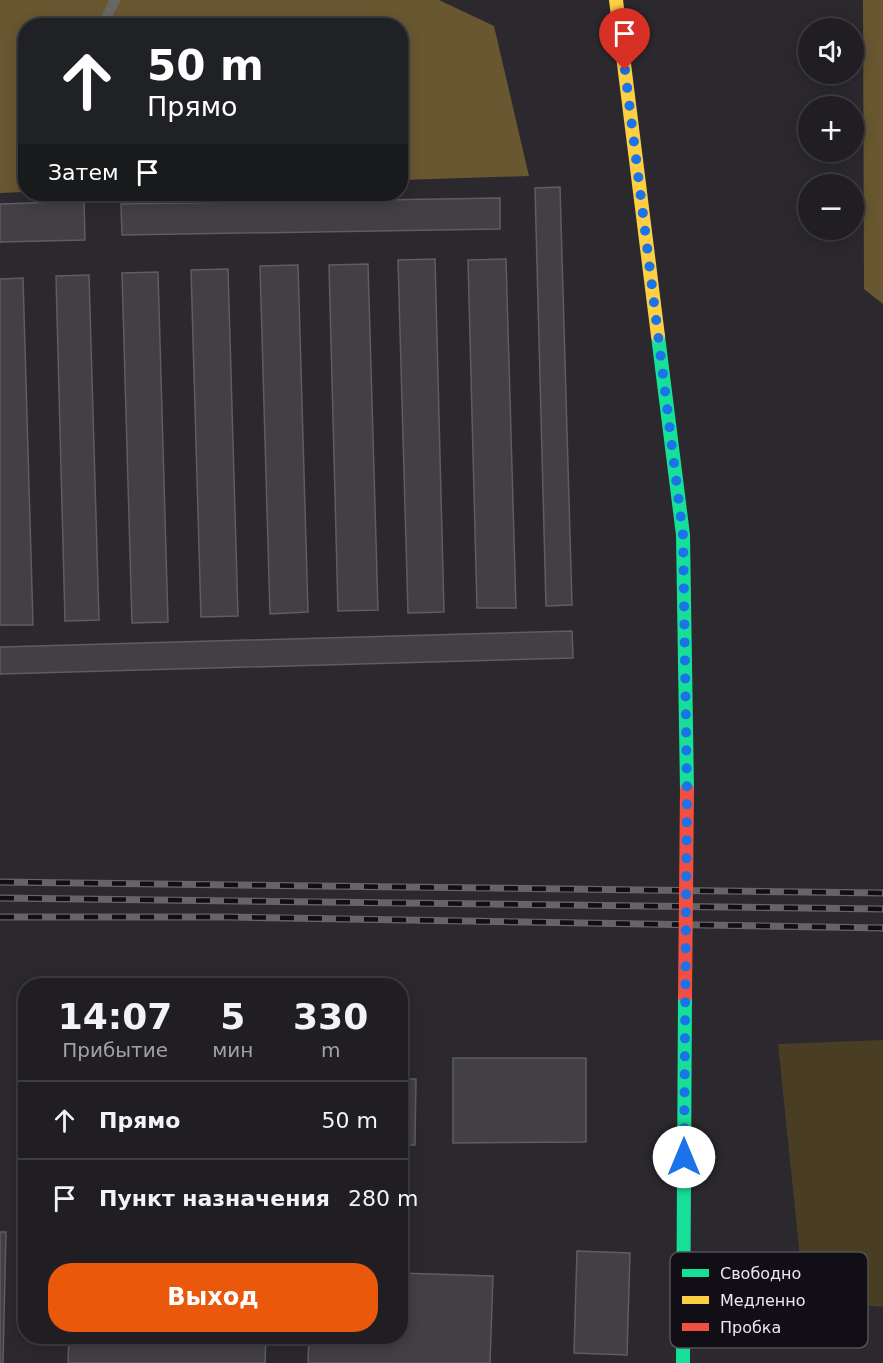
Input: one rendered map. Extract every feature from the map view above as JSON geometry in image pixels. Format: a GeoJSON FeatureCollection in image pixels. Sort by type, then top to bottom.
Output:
{"type":"FeatureCollection","features":[{"type":"Feature","properties":{"kind":"street"},"geometry":{"type":"LineString","coordinates":[[616,0],[683,535],[687,790],[684,1252]]}},
{"type":"Feature","properties":{"kind":"street"},"geometry":{"type":"LineString","coordinates":[[683,1348],[683,1363]]}},
{"type":"Feature","properties":{"kind":"lane"},"geometry":{"type":"LineString","coordinates":[[106,18],[115,0]]}},
{"type":"Feature","properties":{"kind":"shaded area"},"geometry":{"type":"Polygon","coordinates":[[[0,0],[439,0],[494,26],[529,176],[408,180],[408,18],[18,18],[18,192],[0,193],[0,0]]]}},
{"type":"Feature","properties":{"kind":"shaded area"},"geometry":{"type":"Polygon","coordinates":[[[863,0],[883,0],[883,304],[864,289],[863,0]]]}},
{"type":"Feature","properties":{"kind":"shaded area"},"geometry":{"type":"Polygon","coordinates":[[[883,1040],[883,1307],[868,1306],[868,1252],[799,1252],[778,1044],[883,1040]]]}},
{"type":"Feature","properties":{"kind":"building"},"geometry":{"type":"Polygon","coordinates":[[[560,187],[572,605],[546,606],[535,188],[560,187]]]}},
{"type":"Feature","properties":{"kind":"building"},"geometry":{"type":"Polygon","coordinates":[[[500,198],[500,229],[122,235],[121,204],[500,198]]]}},
{"type":"Feature","properties":{"kind":"building"},"geometry":{"type":"Polygon","coordinates":[[[84,201],[85,240],[0,242],[0,204],[84,201]]]}},
{"type":"Feature","properties":{"kind":"building"},"geometry":{"type":"Polygon","coordinates":[[[435,259],[444,612],[408,613],[398,260],[435,259]]]}},
{"type":"Feature","properties":{"kind":"building"},"geometry":{"type":"Polygon","coordinates":[[[506,259],[516,608],[477,608],[468,260],[506,259]]]}},
{"type":"Feature","properties":{"kind":"building"},"geometry":{"type":"Polygon","coordinates":[[[368,264],[378,610],[338,611],[329,265],[368,264]]]}},
{"type":"Feature","properties":{"kind":"building"},"geometry":{"type":"Polygon","coordinates":[[[298,265],[308,612],[270,614],[260,266],[298,265]]]}},
{"type":"Feature","properties":{"kind":"building"},"geometry":{"type":"Polygon","coordinates":[[[228,269],[238,616],[201,617],[191,270],[228,269]]]}},
{"type":"Feature","properties":{"kind":"building"},"geometry":{"type":"Polygon","coordinates":[[[158,272],[168,622],[132,623],[122,273],[158,272]]]}},
{"type":"Feature","properties":{"kind":"building"},"geometry":{"type":"Polygon","coordinates":[[[89,275],[99,620],[65,621],[56,276],[89,275]]]}},
{"type":"Feature","properties":{"kind":"building"},"geometry":{"type":"Polygon","coordinates":[[[23,278],[33,625],[0,625],[0,279],[23,278]]]}},
{"type":"Feature","properties":{"kind":"building"},"geometry":{"type":"Polygon","coordinates":[[[572,631],[573,658],[0,674],[0,647],[572,631]]]}},
{"type":"Feature","properties":{"kind":"building"},"geometry":{"type":"Polygon","coordinates":[[[453,1058],[586,1058],[586,1142],[453,1143],[453,1058]]]}},
{"type":"Feature","properties":{"kind":"building"},"geometry":{"type":"Polygon","coordinates":[[[408,1079],[416,1079],[415,1145],[408,1145],[408,1079]]]}},
{"type":"Feature","properties":{"kind":"building"},"geometry":{"type":"Polygon","coordinates":[[[0,1232],[6,1232],[3,1363],[0,1363],[0,1232]]]}},
{"type":"Feature","properties":{"kind":"building"},"geometry":{"type":"Polygon","coordinates":[[[577,1251],[630,1253],[627,1355],[574,1353],[577,1251]]]}},
{"type":"Feature","properties":{"kind":"building"},"geometry":{"type":"Polygon","coordinates":[[[408,1273],[493,1276],[490,1363],[308,1363],[309,1344],[408,1344],[408,1273]]]}},
{"type":"Feature","properties":{"kind":"building"},"geometry":{"type":"Polygon","coordinates":[[[69,1344],[266,1344],[265,1363],[68,1363],[69,1344]]]}},
{"type":"Feature","properties":{"kind":"railway"},"geometry":{"type":"LineString","coordinates":[[0,882],[883,893]]}},
{"type":"Feature","properties":{"kind":"railway"},"geometry":{"type":"LineString","coordinates":[[0,898],[883,909]]}},
{"type":"Feature","properties":{"kind":"railway"},"geometry":{"type":"LineString","coordinates":[[0,917],[230,917],[883,928]]}},
{"type":"Feature","properties":{"kind":"traffic: fast"},"geometry":{"type":"LineString","coordinates":[[658,336],[683,535],[687,790]]}},
{"type":"Feature","properties":{"kind":"traffic: fast"},"geometry":{"type":"LineString","coordinates":[[684,1252],[685,996]]}},
{"type":"Feature","properties":{"kind":"traffic: fast"},"geometry":{"type":"LineString","coordinates":[[683,1348],[683,1363]]}},
{"type":"Feature","properties":{"kind":"traffic: slow"},"geometry":{"type":"LineString","coordinates":[[616,0],[658,336]]}},
{"type":"Feature","properties":{"kind":"traffic: jam"},"geometry":{"type":"LineString","coordinates":[[685,996],[687,790]]}},
{"type":"Feature","properties":{"kind":"route"},"geometry":{"type":"LineString","coordinates":[[625,70],[683,535],[687,790],[684,1157]]}}]}
